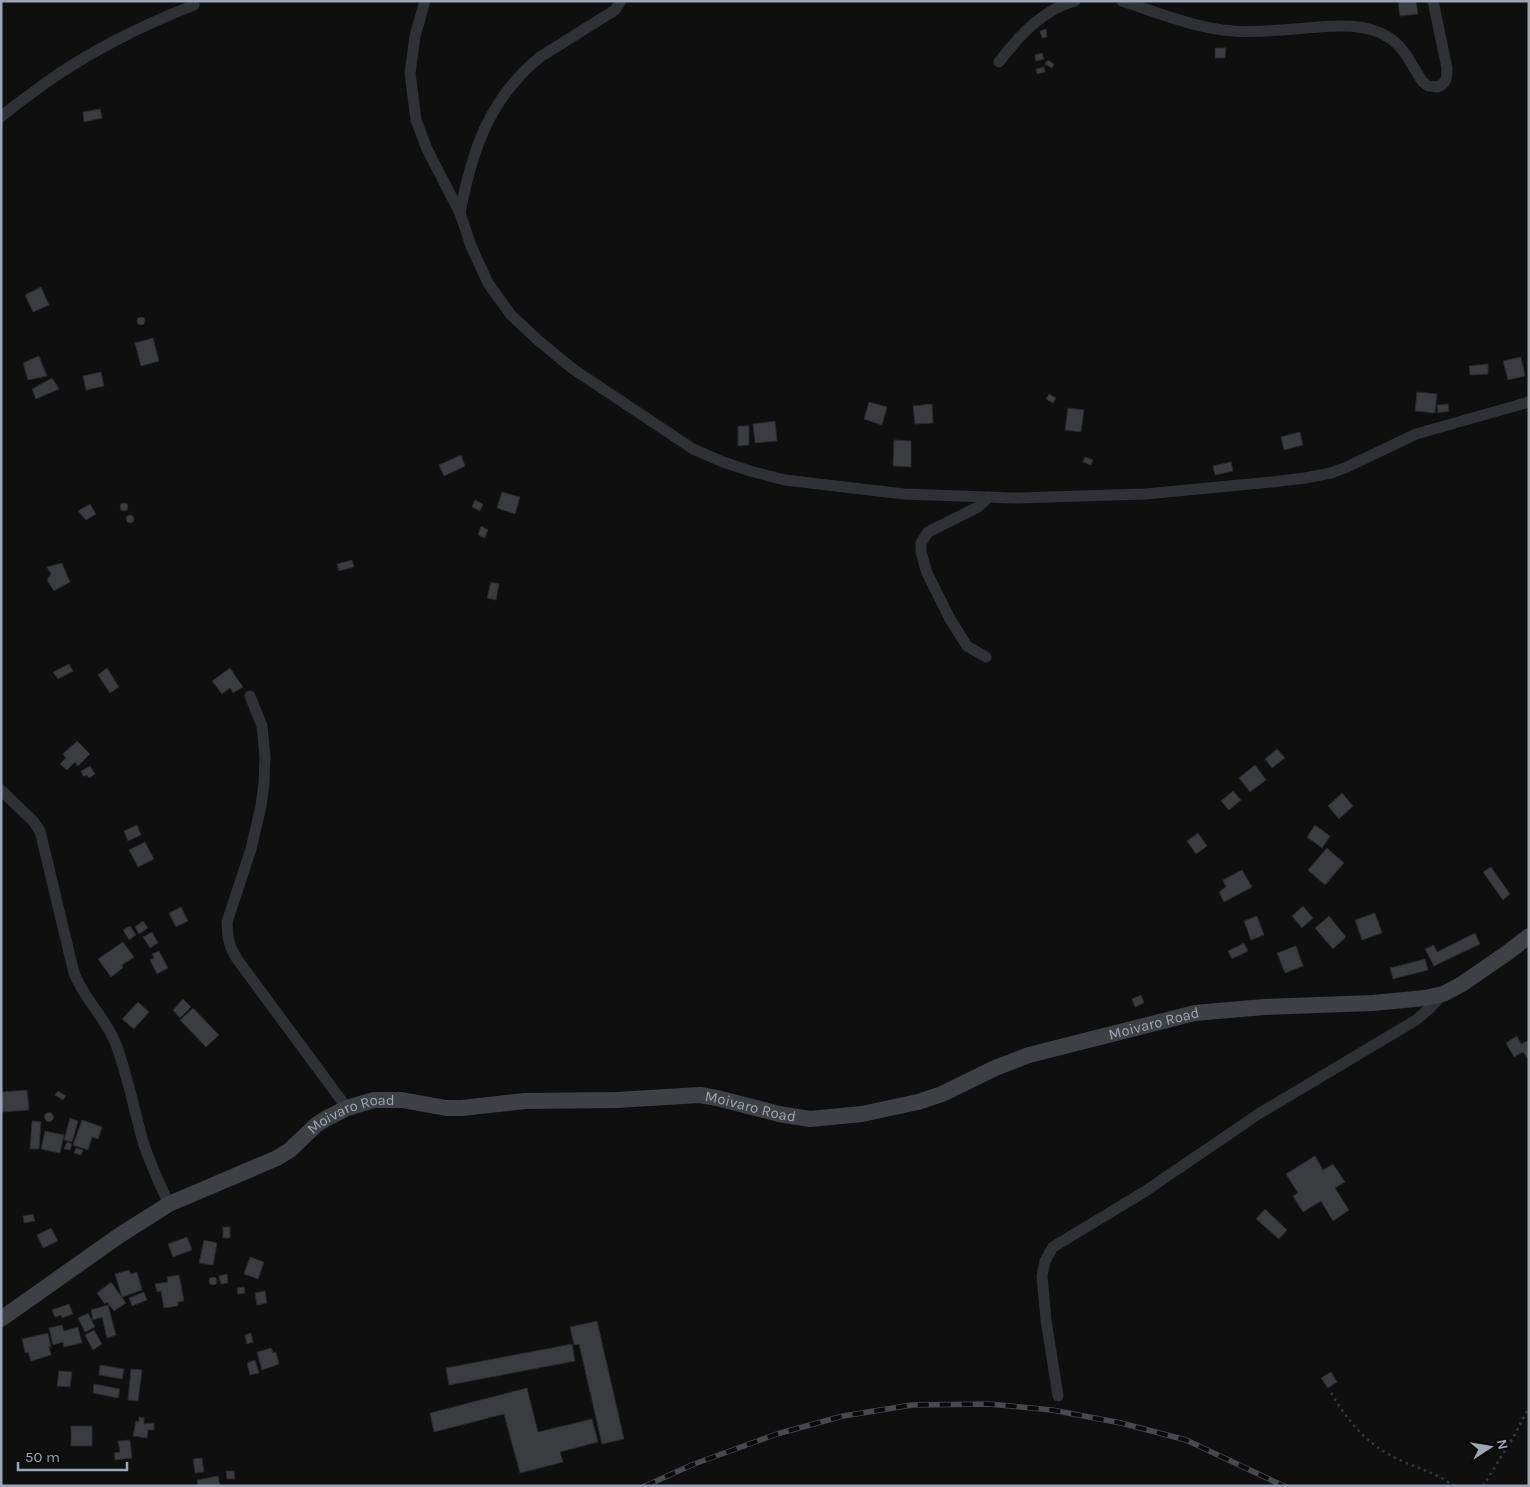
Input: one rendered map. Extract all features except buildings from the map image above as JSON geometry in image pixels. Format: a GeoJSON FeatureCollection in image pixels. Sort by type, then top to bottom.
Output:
{"type":"FeatureCollection","features":[{"type":"Feature","properties":{"kind":"street"},"geometry":{"type":"LineString","coordinates":[[425,1],[415,36],[410,73],[416,120],[427,149],[450,191],[460,214],[470,246],[488,283],[511,314],[540,342],[573,369],[693,449],[750,472],[785,480],[904,494],[1014,498],[1145,494],[1305,478],[1330,473],[1347,467],[1416,434],[1529,402]]}},
{"type":"Feature","properties":{"kind":"street"},"geometry":{"type":"LineString","coordinates":[[460,214],[471,163],[480,138],[489,117],[508,88],[540,57],[615,10],[621,1]]}},
{"type":"Feature","properties":{"kind":"street"},"geometry":{"type":"LineString","coordinates":[[999,62],[1021,36],[1044,15],[1075,1]]}},
{"type":"Feature","properties":{"kind":"street"},"geometry":{"type":"LineString","coordinates":[[1122,1],[1212,29],[1265,31],[1337,25],[1374,30],[1389,37],[1400,47],[1423,82],[1428,86],[1438,87],[1446,82],[1447,68],[1433,1]]}},
{"type":"Feature","properties":{"kind":"street"},"geometry":{"type":"LineString","coordinates":[[1,117],[72,64],[148,24],[194,5]]}},
{"type":"Feature","properties":{"kind":"street"},"geometry":{"type":"LineString","coordinates":[[986,657],[967,646],[950,619],[927,573],[921,552],[921,543],[928,532],[978,507],[989,497]]}},
{"type":"Feature","properties":{"kind":"street"},"geometry":{"type":"LineString","coordinates":[[250,696],[262,726],[265,757],[264,783],[261,806],[251,849],[227,922],[228,937],[237,959],[347,1108]]}},
{"type":"Feature","properties":{"kind":"street"},"geometry":{"type":"LineString","coordinates":[[1,790],[40,831],[74,973],[84,993],[114,1039],[144,1145],[154,1173],[169,1204]]}},
{"type":"Feature","properties":{"kind":"street","name":"Moivaro Road"},"geometry":{"type":"LineString","coordinates":[[1,1319],[120,1235],[169,1204],[277,1158],[290,1150],[322,1120],[347,1108],[366,1102],[385,1099],[402,1100],[446,1108],[462,1108],[525,1101],[616,1100],[700,1095],[779,1114],[810,1119],[862,1114],[918,1102],[942,1094],[995,1068],[1029,1055],[1195,1013],[1224,1009],[1303,1004],[1402,1001],[1443,994],[1475,976],[1529,936]]}},
{"type":"Feature","properties":{"kind":"street"},"geometry":{"type":"LineString","coordinates":[[1058,1396],[1046,1320],[1042,1276],[1045,1261],[1053,1247],[1144,1192],[1274,1104],[1416,1020],[1443,994]]}},
{"type":"Feature","properties":{"kind":"path"},"geometry":{"type":"LineString","coordinates":[[1332,1393],[1352,1424],[1364,1437],[1382,1450],[1431,1472],[1454,1486]]}},
{"type":"Feature","properties":{"kind":"path"},"geometry":{"type":"LineString","coordinates":[[1483,1486],[1514,1436],[1529,1407]]}},
{"type":"Feature","properties":{"kind":"railway"},"geometry":{"type":"LineString","coordinates":[[645,1486],[694,1464],[777,1434],[843,1416],[912,1405],[989,1404],[1052,1410],[1121,1423],[1186,1440],[1284,1486]]}}]}
